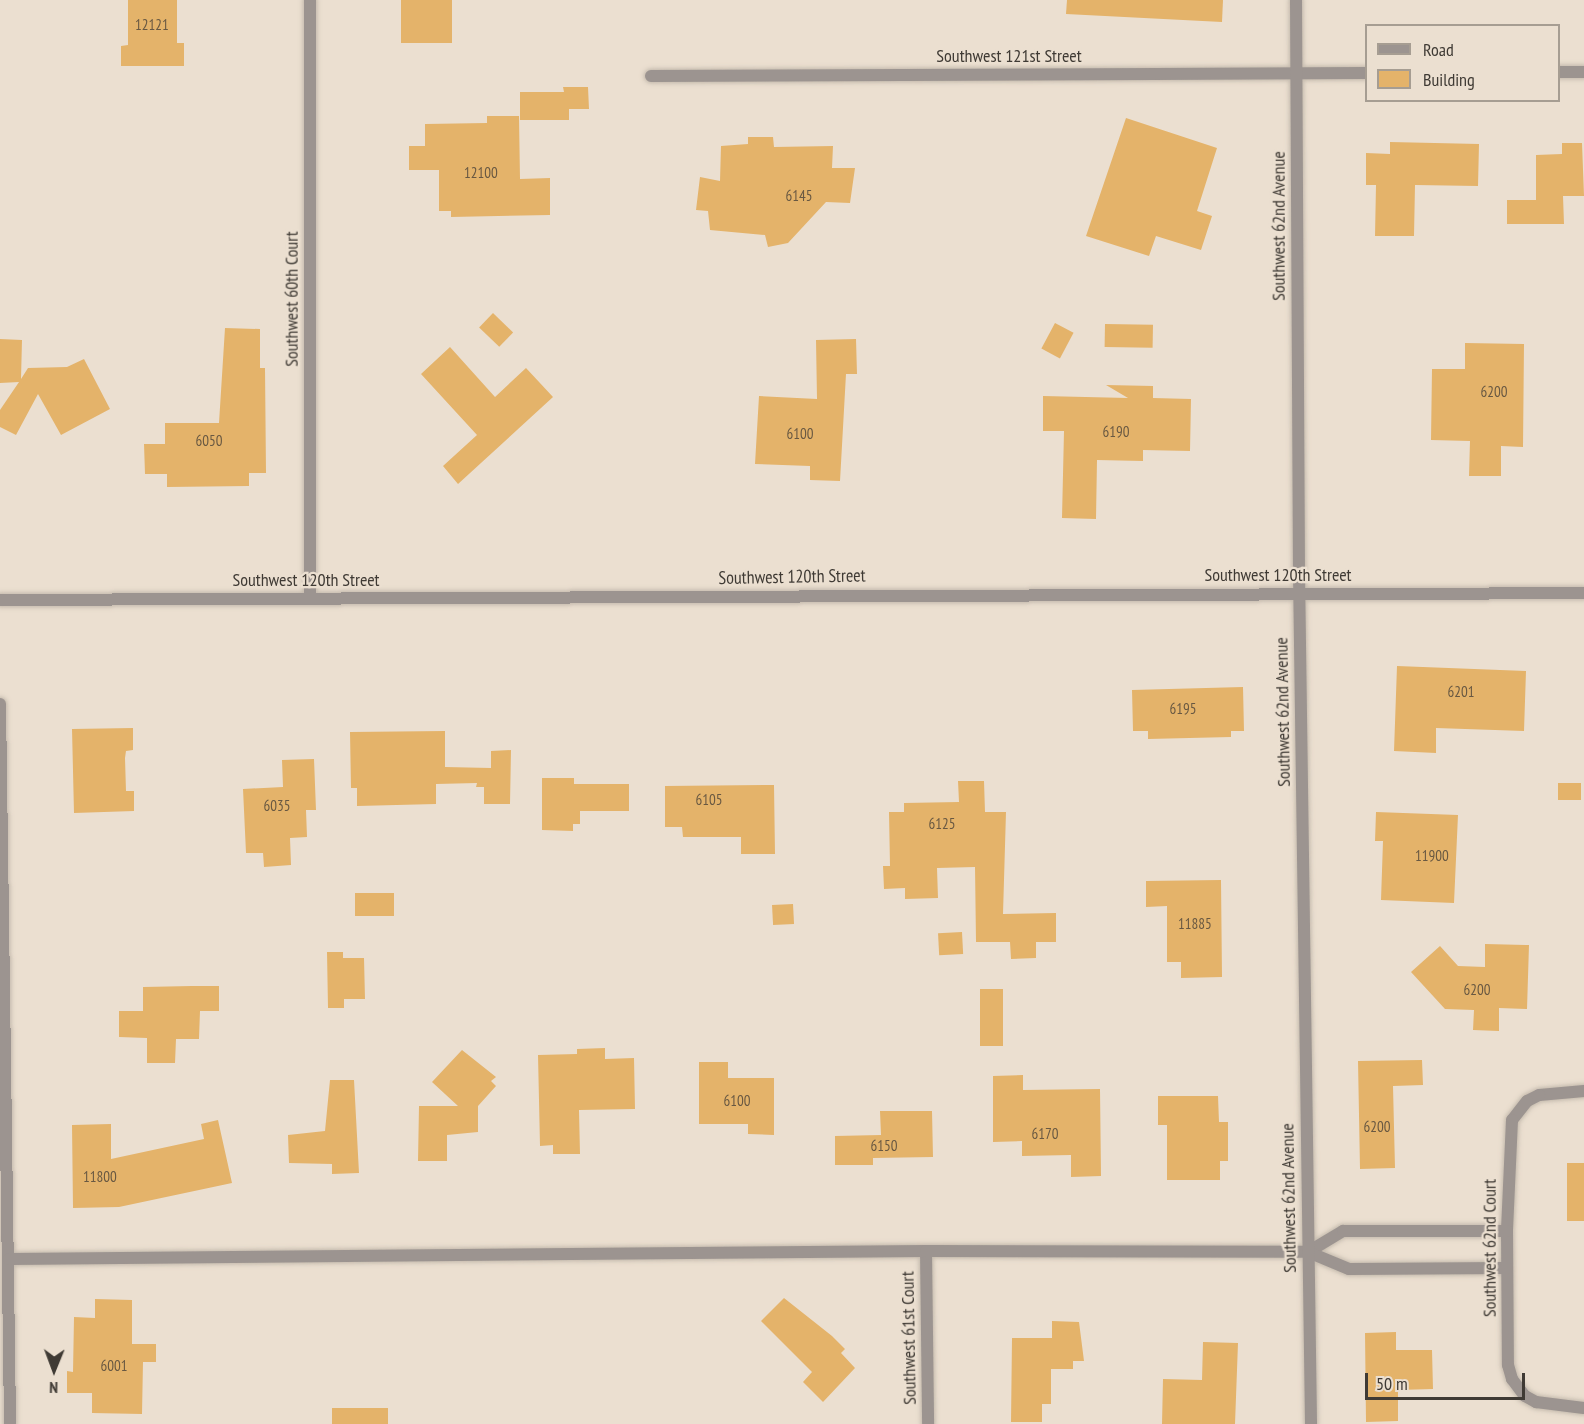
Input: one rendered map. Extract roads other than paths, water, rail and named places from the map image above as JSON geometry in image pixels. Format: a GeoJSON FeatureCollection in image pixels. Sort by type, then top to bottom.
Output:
{"type":"FeatureCollection","features":[{"type":"Feature","properties":{"kind":"street","name":"Southwest 60th Court"},"geometry":{"type":"LineString","coordinates":[[310,0],[310,598]]}},
{"type":"Feature","properties":{"kind":"street","name":"Southwest 62nd Avenue"},"geometry":{"type":"LineString","coordinates":[[1296,0],[1299,592],[1311,1424]]}},
{"type":"Feature","properties":{"kind":"street"},"geometry":{"type":"LineString","coordinates":[[1560,72],[1584,72]]}},
{"type":"Feature","properties":{"kind":"street","name":"Southwest 121st Street"},"geometry":{"type":"LineString","coordinates":[[651,76],[1365,73]]}},
{"type":"Feature","properties":{"kind":"street","name":"Southwest 120th Street"},"geometry":{"type":"LineString","coordinates":[[0,600],[1299,592],[1584,593]]}},
{"type":"Feature","properties":{"kind":"street"},"geometry":{"type":"LineString","coordinates":[[0,704],[10,1424]]}},
{"type":"Feature","properties":{"kind":"street","name":"Southwest 62nd Court"},"geometry":{"type":"LineString","coordinates":[[1584,1091],[1553,1092],[1527,1101],[1512,1120],[1508,1134],[1507,1231],[1508,1365],[1512,1379],[1525,1396],[1547,1406],[1584,1408]]}},
{"type":"Feature","properties":{"kind":"street"},"geometry":{"type":"LineString","coordinates":[[1308,1252],[1343,1231],[1507,1231]]}},
{"type":"Feature","properties":{"kind":"street"},"geometry":{"type":"LineString","coordinates":[[9,1259],[926,1251],[1308,1252],[1349,1269],[1508,1268]]}},
{"type":"Feature","properties":{"kind":"street","name":"Southwest 61st Court"},"geometry":{"type":"LineString","coordinates":[[926,1251],[928,1424]]}}]}
